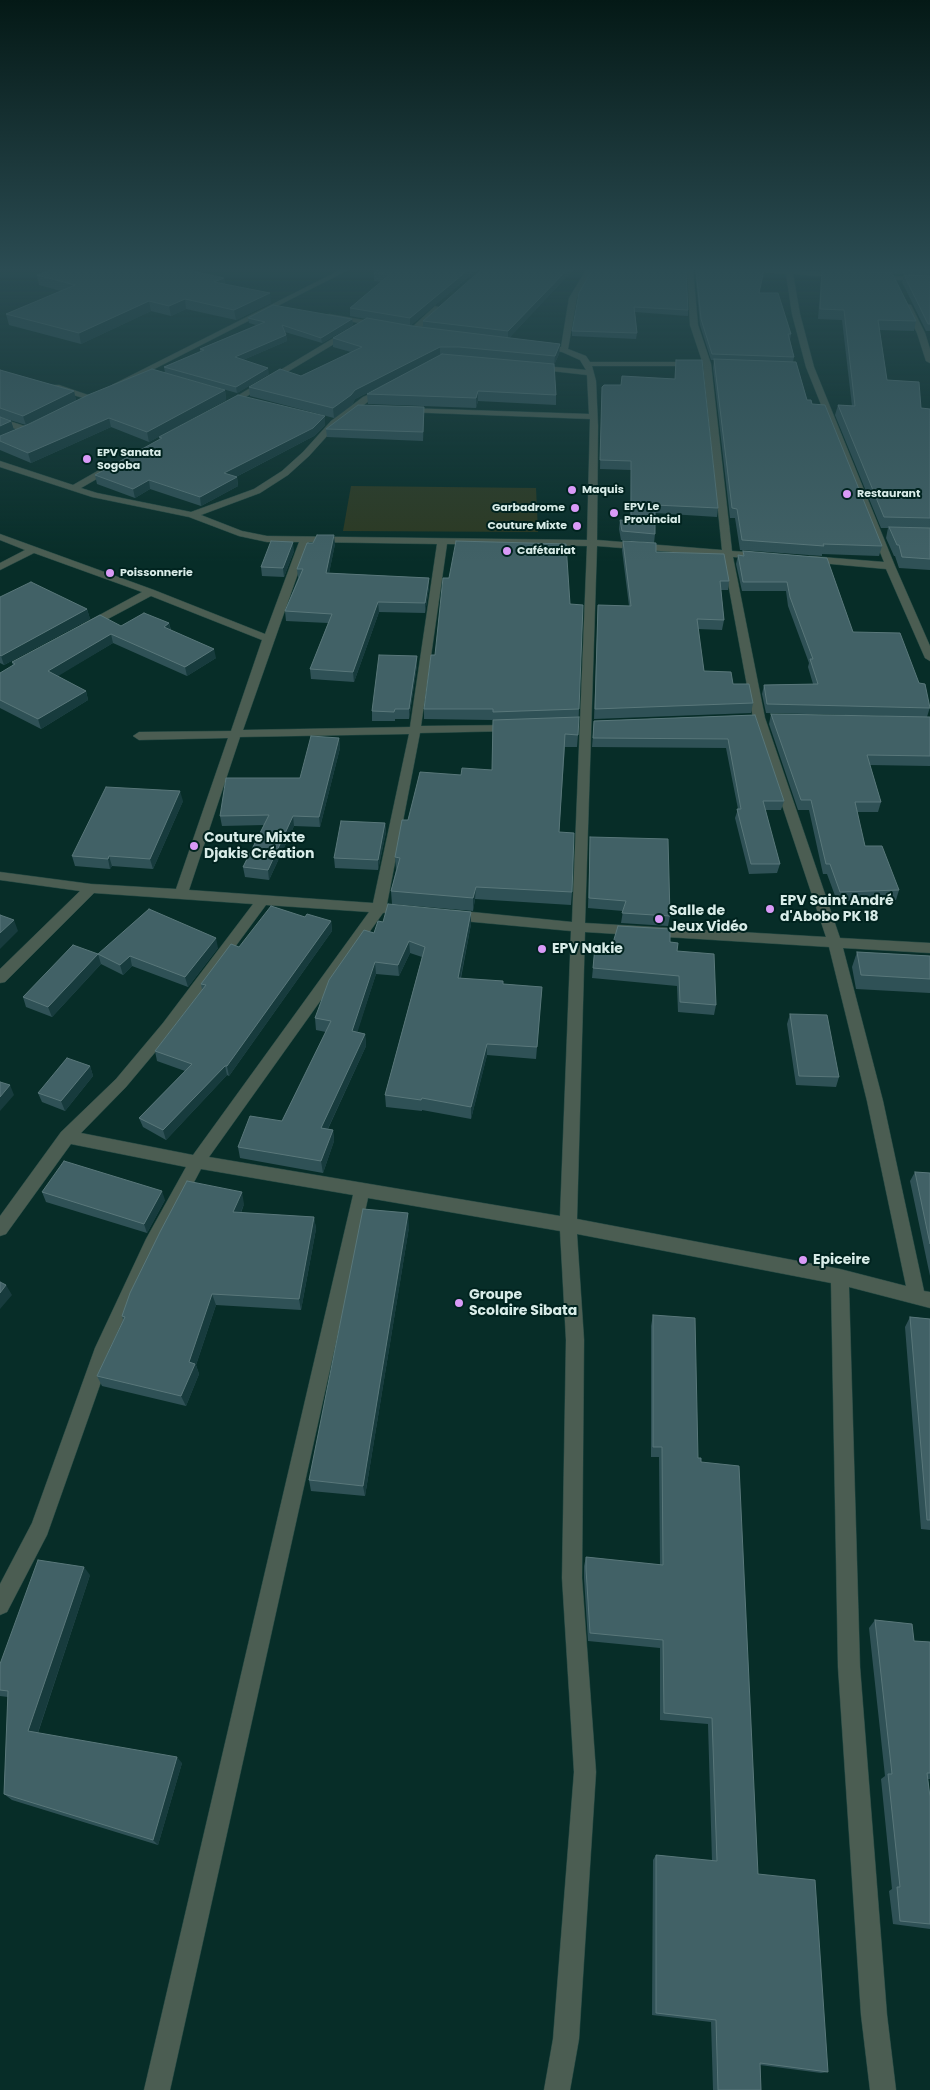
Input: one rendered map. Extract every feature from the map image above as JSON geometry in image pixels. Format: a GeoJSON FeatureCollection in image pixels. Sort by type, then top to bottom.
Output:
{"type":"FeatureCollection","features":[{"type":"Feature","properties":{"kind":"street"},"geometry":{"type":"LineString","coordinates":[[110,389],[151,368]]}},
{"type":"Feature","properties":{"kind":"street"},"geometry":{"type":"LineString","coordinates":[[220,408],[290,368]]}},
{"type":"Feature","properties":{"kind":"street"},"geometry":{"type":"LineString","coordinates":[[574,368],[603,368]]}},
{"type":"Feature","properties":{"kind":"street"},"geometry":{"type":"LineString","coordinates":[[557,2090],[566,2039],[585,1772],[572,1578],[575,1340],[568,1225],[584,726],[592,543],[593,417],[589,368]]}},
{"type":"Feature","properties":{"kind":"street"},"geometry":{"type":"LineString","coordinates":[[67,1138],[568,1225],[840,1277],[923,1299],[835,943],[759,718],[727,553],[711,368]]}},
{"type":"Feature","properties":{"kind":"street"},"geometry":{"type":"LineString","coordinates":[[806,368],[882,533],[890,566],[930,658]]}},
{"type":"Feature","properties":{"kind":"street"},"geometry":{"type":"LineString","coordinates":[[144,371],[154,373]]}},
{"type":"Feature","properties":{"kind":"street"},"geometry":{"type":"LineString","coordinates":[[47,384],[93,398]]}},
{"type":"Feature","properties":{"kind":"street"},"geometry":{"type":"LineString","coordinates":[[192,515],[257,491],[285,473],[306,454],[334,423],[361,409],[366,399],[396,384]]}},
{"type":"Feature","properties":{"kind":"street"},"geometry":{"type":"LineString","coordinates":[[77,406],[102,393]]}},
{"type":"Feature","properties":{"kind":"street"},"geometry":{"type":"LineString","coordinates":[[228,396],[247,401]]}},
{"type":"Feature","properties":{"kind":"street"},"geometry":{"type":"LineString","coordinates":[[396,410],[593,417]]}},
{"type":"Feature","properties":{"kind":"street"},"geometry":{"type":"LineString","coordinates":[[325,420],[334,423]]}},
{"type":"Feature","properties":{"kind":"street"},"geometry":{"type":"LineString","coordinates":[[0,421],[32,428],[14,436]]}},
{"type":"Feature","properties":{"kind":"street"},"geometry":{"type":"LineString","coordinates":[[0,464],[116,500],[192,515],[252,537],[442,542],[592,543],[775,557]]}},
{"type":"Feature","properties":{"kind":"street"},"geometry":{"type":"LineString","coordinates":[[74,488],[117,464]]}},
{"type":"Feature","properties":{"kind":"street"},"geometry":{"type":"LineString","coordinates":[[0,537],[150,592],[268,639]]}},
{"type":"Feature","properties":{"kind":"street"},"geometry":{"type":"LineString","coordinates":[[181,894],[268,639],[305,539]]}},
{"type":"Feature","properties":{"kind":"street"},"geometry":{"type":"LineString","coordinates":[[0,1605],[40,1528],[119,1311],[152,1244],[197,1162],[379,908],[415,731],[442,542]]}},
{"type":"Feature","properties":{"kind":"street"},"geometry":{"type":"LineString","coordinates":[[0,567],[34,548]]}},
{"type":"Feature","properties":{"kind":"street"},"geometry":{"type":"LineString","coordinates":[[794,558],[890,566]]}},
{"type":"Feature","properties":{"kind":"street"},"geometry":{"type":"LineString","coordinates":[[75,633],[150,592]]}},
{"type":"Feature","properties":{"kind":"street"},"geometry":{"type":"LineString","coordinates":[[139,736],[524,728]]}},
{"type":"Feature","properties":{"kind":"street"},"geometry":{"type":"LineString","coordinates":[[0,876],[91,888],[398,910]]}},
{"type":"Feature","properties":{"kind":"street"},"geometry":{"type":"LineString","coordinates":[[0,978],[91,888]]}},
{"type":"Feature","properties":{"kind":"street"},"geometry":{"type":"LineString","coordinates":[[0,1229],[67,1138],[122,1083],[168,1027],[263,900]]}},
{"type":"Feature","properties":{"kind":"street"},"geometry":{"type":"LineString","coordinates":[[436,914],[578,927],[930,948]]}},
{"type":"Feature","properties":{"kind":"street"},"geometry":{"type":"LineString","coordinates":[[157,2090],[362,1190]]}},
{"type":"Feature","properties":{"kind":"street"},"geometry":{"type":"LineString","coordinates":[[840,1277],[849,1667],[874,2015],[883,2090]]}},
{"type":"Feature","properties":{"kind":"green space"},"geometry":{"type":"Polygon","coordinates":[[[351,486],[536,488],[538,532],[343,531],[351,486]]]}},
{"type":"Feature","properties":{"kind":"building"},"geometry":{"type":"Polygon","coordinates":[[[166,368],[268,368],[236,387],[166,368]]]}},
{"type":"Feature","properties":{"kind":"building"},"geometry":{"type":"Polygon","coordinates":[[[319,368],[399,368],[355,390],[333,408],[249,387],[280,369],[301,376],[319,368]]]}},
{"type":"Feature","properties":{"kind":"building"},"geometry":{"type":"Polygon","coordinates":[[[417,368],[554,368],[556,395],[478,391],[476,398],[367,394],[417,368]]]}},
{"type":"Feature","properties":{"kind":"building"},"geometry":{"type":"Polygon","coordinates":[[[676,368],[703,368],[718,508],[655,505],[655,534],[622,531],[620,520],[631,521],[631,461],[600,460],[602,387],[604,385],[621,385],[622,376],[675,379],[676,368]]]}},
{"type":"Feature","properties":{"kind":"building"},"geometry":{"type":"Polygon","coordinates":[[[715,368],[798,368],[807,400],[811,400],[812,404],[825,405],[882,546],[823,544],[824,546],[742,540],[737,509],[732,508],[715,368]]]}},
{"type":"Feature","properties":{"kind":"building"},"geometry":{"type":"Polygon","coordinates":[[[851,368],[885,368],[887,380],[919,382],[921,408],[930,409],[930,518],[884,517],[838,405],[855,406],[851,368]]]}},
{"type":"Feature","properties":{"kind":"building"},"geometry":{"type":"Polygon","coordinates":[[[152,369],[225,390],[147,432],[109,418],[28,453],[0,441],[0,436],[88,395],[152,369]]]}},
{"type":"Feature","properties":{"kind":"building"},"geometry":{"type":"Polygon","coordinates":[[[0,370],[74,391],[23,416],[0,408],[0,370]]]}},
{"type":"Feature","properties":{"kind":"building"},"geometry":{"type":"Polygon","coordinates":[[[238,395],[325,416],[313,428],[224,473],[237,477],[200,497],[149,480],[133,489],[95,475],[162,438],[159,437],[238,395]]]}},
{"type":"Feature","properties":{"kind":"building"},"geometry":{"type":"Polygon","coordinates":[[[358,405],[424,407],[423,432],[326,429],[358,405]]]}},
{"type":"Feature","properties":{"kind":"building"},"geometry":{"type":"Polygon","coordinates":[[[0,417],[11,421],[0,426],[0,417]]]}},
{"type":"Feature","properties":{"kind":"building"},"geometry":{"type":"Polygon","coordinates":[[[889,527],[930,528],[930,559],[902,557],[899,545],[897,545],[889,527]]]}},
{"type":"Feature","properties":{"kind":"building"},"geometry":{"type":"Polygon","coordinates":[[[317,535],[334,535],[326,573],[429,578],[425,603],[378,602],[353,672],[310,669],[332,614],[285,611],[303,569],[297,569],[307,543],[313,543],[317,535]]]}},
{"type":"Feature","properties":{"kind":"building"},"geometry":{"type":"Polygon","coordinates":[[[271,541],[293,542],[283,568],[261,567],[271,541]]]}},
{"type":"Feature","properties":{"kind":"building"},"geometry":{"type":"Polygon","coordinates":[[[456,541],[566,544],[570,604],[583,605],[579,709],[493,712],[493,709],[424,709],[431,655],[435,655],[443,578],[449,578],[456,541]]]}},
{"type":"Feature","properties":{"kind":"building"},"geometry":{"type":"Polygon","coordinates":[[[623,541],[656,543],[656,552],[724,554],[729,581],[720,581],[724,620],[697,619],[704,671],[731,672],[733,684],[749,684],[753,703],[595,709],[598,605],[631,606],[623,541]]]}},
{"type":"Feature","properties":{"kind":"building"},"geometry":{"type":"Polygon","coordinates":[[[743,551],[827,558],[853,632],[900,633],[919,683],[925,684],[930,708],[767,704],[764,685],[818,684],[810,659],[813,659],[790,597],[787,582],[743,582],[738,555],[744,556],[743,551]]]}},
{"type":"Feature","properties":{"kind":"building"},"geometry":{"type":"Polygon","coordinates":[[[31,582],[87,609],[1,656],[0,597],[31,582]]]}},
{"type":"Feature","properties":{"kind":"building"},"geometry":{"type":"Polygon","coordinates":[[[144,613],[169,623],[164,627],[214,649],[185,667],[111,634],[48,671],[86,691],[38,719],[0,700],[0,673],[15,664],[12,662],[100,615],[121,626],[144,613]]]}},
{"type":"Feature","properties":{"kind":"building"},"geometry":{"type":"Polygon","coordinates":[[[379,655],[417,656],[409,709],[395,709],[394,712],[372,711],[379,655]]]}},
{"type":"Feature","properties":{"kind":"building"},"geometry":{"type":"Polygon","coordinates":[[[771,714],[930,717],[930,756],[867,755],[881,802],[855,802],[865,846],[882,846],[899,890],[840,892],[830,864],[826,864],[811,800],[801,800],[771,714]]]}},
{"type":"Feature","properties":{"kind":"building"},"geometry":{"type":"Polygon","coordinates":[[[755,715],[784,801],[763,801],[780,864],[751,864],[737,809],[741,809],[728,739],[593,738],[594,721],[755,715]]]}},
{"type":"Feature","properties":{"kind":"building"},"geometry":{"type":"Polygon","coordinates":[[[579,717],[578,735],[565,734],[559,832],[574,833],[572,892],[476,887],[473,898],[391,891],[400,858],[395,857],[402,820],[408,820],[420,772],[461,775],[462,768],[492,770],[493,720],[579,717]]]}},
{"type":"Feature","properties":{"kind":"building"},"geometry":{"type":"Polygon","coordinates":[[[311,736],[339,738],[319,817],[293,816],[268,870],[243,867],[269,815],[220,816],[226,778],[300,778],[311,736]]]}},
{"type":"Feature","properties":{"kind":"building"},"geometry":{"type":"Polygon","coordinates":[[[106,787],[180,791],[150,859],[109,856],[108,859],[72,856],[106,787]]]}},
{"type":"Feature","properties":{"kind":"building"},"geometry":{"type":"Polygon","coordinates":[[[341,821],[385,823],[378,860],[334,858],[341,821]]]}},
{"type":"Feature","properties":{"kind":"building"},"geometry":{"type":"Polygon","coordinates":[[[590,837],[668,839],[670,916],[622,913],[626,901],[589,898],[590,837]]]}},
{"type":"Feature","properties":{"kind":"building"},"geometry":{"type":"Polygon","coordinates":[[[388,904],[471,912],[458,978],[503,981],[503,984],[542,987],[537,1047],[487,1044],[471,1107],[422,1098],[421,1100],[385,1095],[425,947],[409,941],[398,965],[375,962],[352,1031],[365,1034],[321,1128],[333,1130],[321,1161],[238,1147],[250,1116],[282,1121],[331,1021],[315,1018],[329,980],[364,930],[374,933],[378,921],[383,922],[388,904]]]}},
{"type":"Feature","properties":{"kind":"building"},"geometry":{"type":"Polygon","coordinates":[[[271,906],[305,917],[307,914],[331,921],[227,1066],[163,1130],[139,1118],[192,1064],[155,1051],[206,985],[201,984],[231,944],[239,947],[271,906]]]}},
{"type":"Feature","properties":{"kind":"building"},"geometry":{"type":"Polygon","coordinates":[[[149,909],[216,938],[185,977],[130,956],[120,965],[98,954],[149,909]]]}},
{"type":"Feature","properties":{"kind":"building"},"geometry":{"type":"Polygon","coordinates":[[[0,915],[14,920],[0,933],[0,915]]]}},
{"type":"Feature","properties":{"kind":"building"},"geometry":{"type":"Polygon","coordinates":[[[618,926],[670,929],[670,942],[678,943],[677,951],[714,954],[716,1005],[680,1002],[679,976],[593,968],[595,946],[612,946],[618,926]]]}},
{"type":"Feature","properties":{"kind":"building"},"geometry":{"type":"Polygon","coordinates":[[[73,945],[98,954],[48,1007],[23,997],[73,945]]]}},
{"type":"Feature","properties":{"kind":"building"},"geometry":{"type":"Polygon","coordinates":[[[857,952],[930,956],[930,979],[861,975],[857,952]]]}},
{"type":"Feature","properties":{"kind":"building"},"geometry":{"type":"Polygon","coordinates":[[[790,1014],[827,1015],[839,1077],[799,1076],[790,1014]]]}},
{"type":"Feature","properties":{"kind":"building"},"geometry":{"type":"Polygon","coordinates":[[[67,1058],[90,1066],[61,1101],[38,1093],[67,1058]]]}},
{"type":"Feature","properties":{"kind":"building"},"geometry":{"type":"Polygon","coordinates":[[[0,1082],[10,1085],[0,1097],[0,1082]]]}},
{"type":"Feature","properties":{"kind":"building"},"geometry":{"type":"Polygon","coordinates":[[[64,1161],[162,1191],[144,1224],[42,1192],[64,1161]]]}},
{"type":"Feature","properties":{"kind":"building"},"geometry":{"type":"Polygon","coordinates":[[[915,1172],[930,1173],[930,1244],[915,1172]]]}},
{"type":"Feature","properties":{"kind":"building"},"geometry":{"type":"Polygon","coordinates":[[[187,1181],[242,1192],[233,1212],[314,1217],[299,1299],[212,1294],[189,1362],[195,1364],[181,1396],[97,1376],[125,1317],[122,1316],[130,1293],[187,1181]]]}},
{"type":"Feature","properties":{"kind":"building"},"geometry":{"type":"Polygon","coordinates":[[[363,1209],[408,1213],[363,1486],[309,1480],[363,1209]]]}},
{"type":"Feature","properties":{"kind":"building"},"geometry":{"type":"Polygon","coordinates":[[[0,1282],[6,1285],[0,1293],[0,1282]]]}},
{"type":"Feature","properties":{"kind":"building"},"geometry":{"type":"Polygon","coordinates":[[[653,1315],[695,1318],[698,1458],[701,1458],[701,1462],[739,1466],[758,1874],[815,1880],[828,2072],[760,2063],[761,2090],[718,2090],[716,2020],[656,2013],[656,1855],[717,1861],[712,1718],[664,1713],[663,1640],[590,1633],[586,1557],[663,1565],[662,1447],[653,1447],[653,1315]]]}},
{"type":"Feature","properties":{"kind":"building"},"geometry":{"type":"Polygon","coordinates":[[[910,1317],[930,1319],[930,1520],[927,1520],[910,1317]]]}},
{"type":"Feature","properties":{"kind":"building"},"geometry":{"type":"Polygon","coordinates":[[[38,1560],[84,1567],[28,1731],[177,1757],[153,1840],[4,1794],[8,1691],[0,1690],[0,1664],[38,1560]]]}},
{"type":"Feature","properties":{"kind":"building"},"geometry":{"type":"Polygon","coordinates":[[[875,1620],[912,1624],[914,1641],[930,1642],[930,1773],[927,1773],[930,1797],[930,1924],[900,1921],[897,1887],[900,1887],[888,1774],[892,1774],[875,1620]]]}},
{"type":"Feature","properties":{"kind":"place","name":"EPV Sanata Sogoba"},"geometry":{"type":"Point","coordinates":[87,459]}},
{"type":"Feature","properties":{"kind":"place","name":"Maquis"},"geometry":{"type":"Point","coordinates":[572,490]}},
{"type":"Feature","properties":{"kind":"place","name":"Restaurant"},"geometry":{"type":"Point","coordinates":[847,494]}},
{"type":"Feature","properties":{"kind":"place","name":"Garbadrome"},"geometry":{"type":"Point","coordinates":[575,508]}},
{"type":"Feature","properties":{"kind":"place","name":"EPV Le Provincial"},"geometry":{"type":"Point","coordinates":[614,513]}},
{"type":"Feature","properties":{"kind":"place","name":"Couture Mixte"},"geometry":{"type":"Point","coordinates":[577,526]}},
{"type":"Feature","properties":{"kind":"place","name":"Cafétariat"},"geometry":{"type":"Point","coordinates":[507,551]}},
{"type":"Feature","properties":{"kind":"place","name":"Poissonnerie"},"geometry":{"type":"Point","coordinates":[110,573]}},
{"type":"Feature","properties":{"kind":"place","name":"Couture Mixte Djakis Création"},"geometry":{"type":"Point","coordinates":[194,846]}},
{"type":"Feature","properties":{"kind":"place","name":"EPV Saint André d'Abobo PK 18"},"geometry":{"type":"Point","coordinates":[770,909]}},
{"type":"Feature","properties":{"kind":"place","name":"Salle de Jeux Vidéo"},"geometry":{"type":"Point","coordinates":[659,919]}},
{"type":"Feature","properties":{"kind":"place","name":"EPV Nakie"},"geometry":{"type":"Point","coordinates":[542,949]}},
{"type":"Feature","properties":{"kind":"place","name":"Epiceire"},"geometry":{"type":"Point","coordinates":[803,1260]}},
{"type":"Feature","properties":{"kind":"place","name":"Groupe Scolaire Sibata"},"geometry":{"type":"Point","coordinates":[459,1303]}}]}
